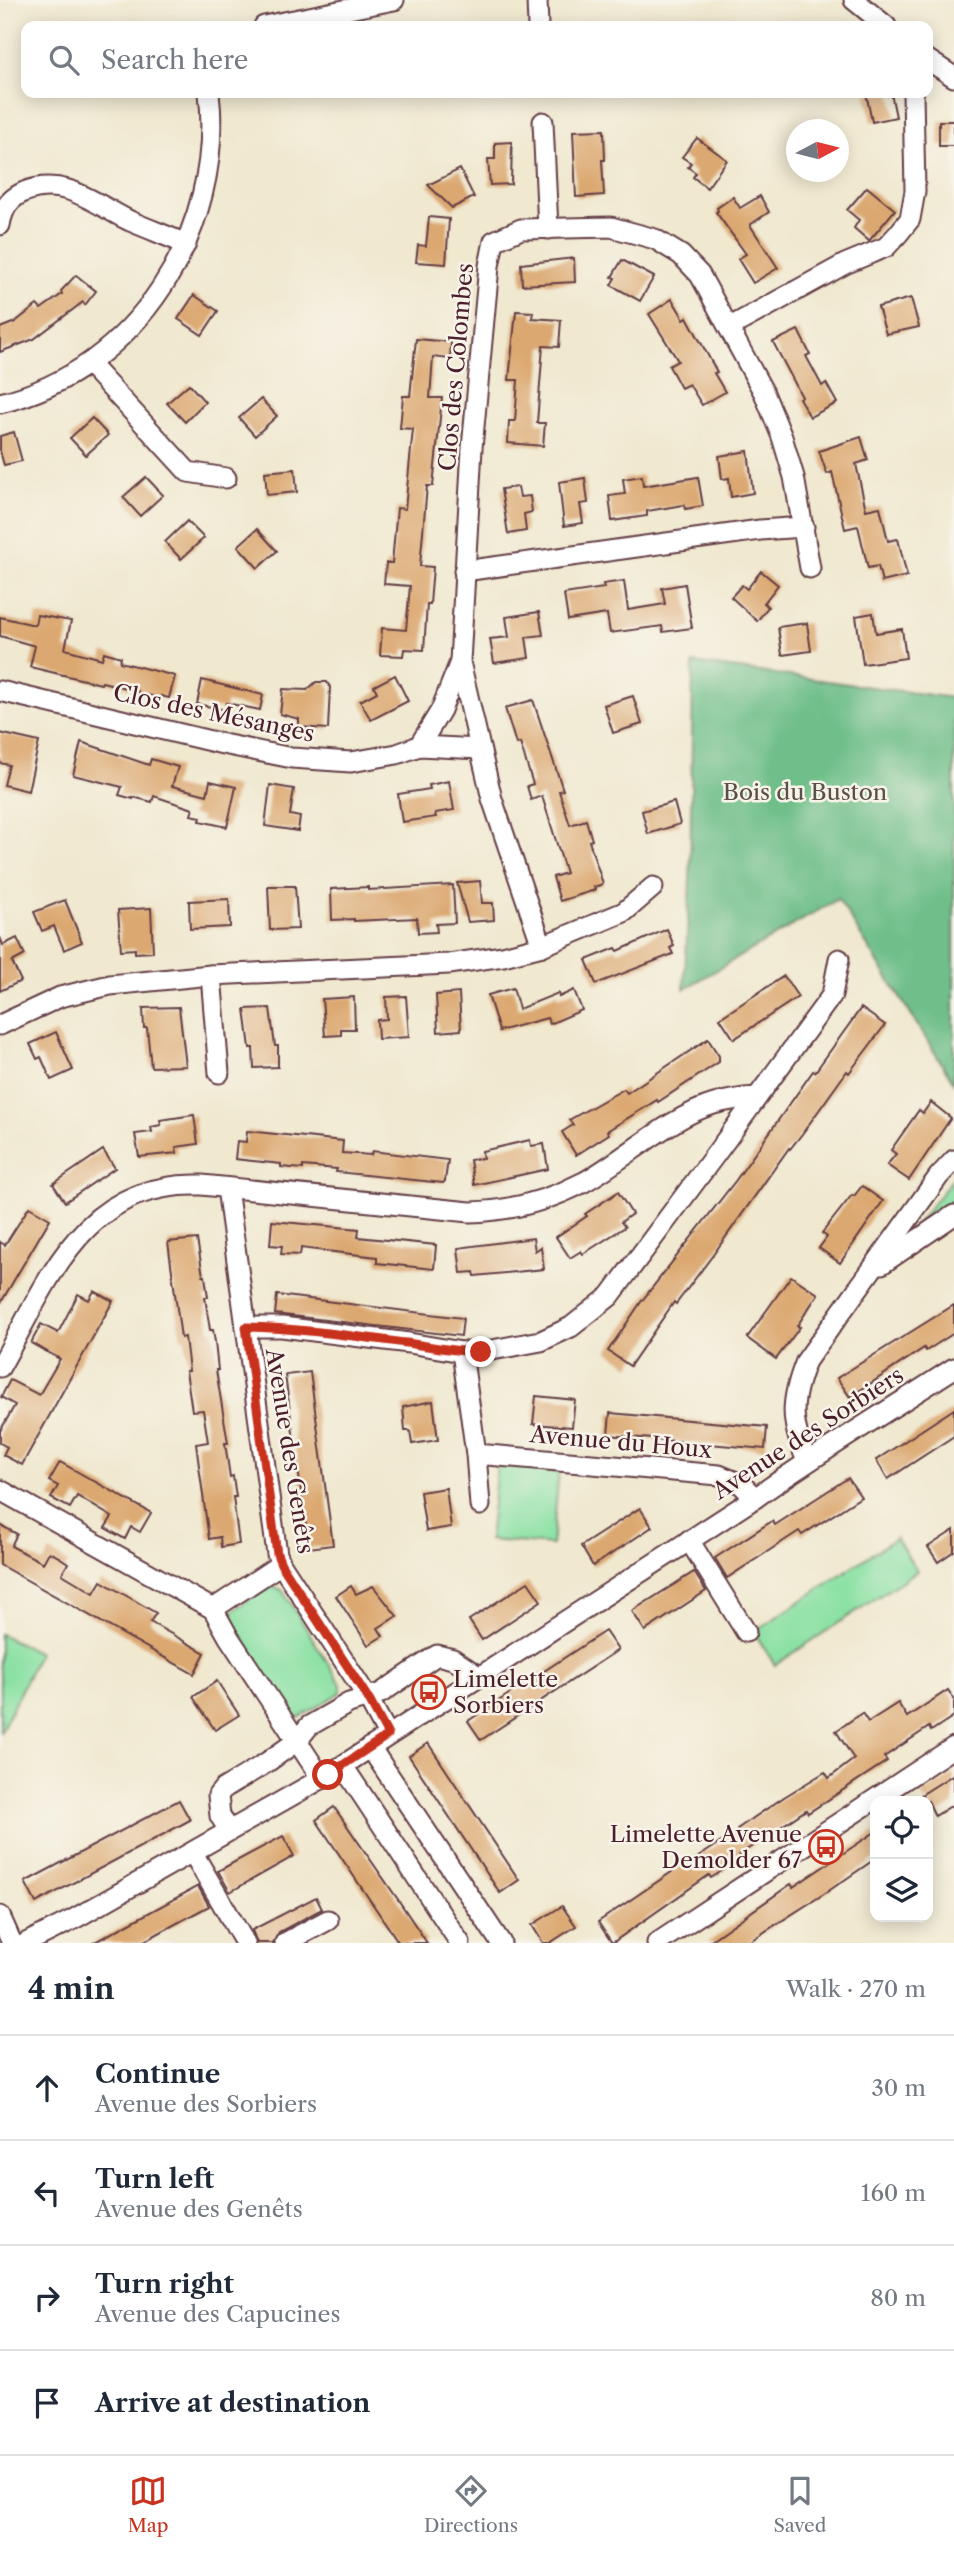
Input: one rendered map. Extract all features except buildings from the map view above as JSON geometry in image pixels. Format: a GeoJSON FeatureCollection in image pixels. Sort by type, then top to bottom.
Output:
{"type":"FeatureCollection","features":[{"type":"Feature","properties":{"kind":"street"},"geometry":{"type":"LineString","coordinates":[[289,21],[394,0]]}},
{"type":"Feature","properties":{"kind":"street"},"geometry":{"type":"LineString","coordinates":[[537,0],[538,21]]}},
{"type":"Feature","properties":{"kind":"street"},"geometry":{"type":"LineString","coordinates":[[854,0],[880,21]]}},
{"type":"Feature","properties":{"kind":"street"},"geometry":{"type":"LineString","coordinates":[[933,63],[954,77]]}},
{"type":"Feature","properties":{"kind":"street"},"geometry":{"type":"LineString","coordinates":[[0,403],[31,394],[89,365],[133,324],[162,290],[186,244],[200,207],[207,177],[211,128],[209,98]]}},
{"type":"Feature","properties":{"kind":"street"},"geometry":{"type":"LineString","coordinates":[[730,327],[845,264],[886,247],[898,234],[910,219],[915,191],[914,98]]}},
{"type":"Feature","properties":{"kind":"street"},"geometry":{"type":"LineString","coordinates":[[542,122],[548,229]]}},
{"type":"Feature","properties":{"kind":"street"},"geometry":{"type":"LineString","coordinates":[[0,222],[10,199],[37,188],[58,188],[85,195],[128,219],[186,244]]}},
{"type":"Feature","properties":{"kind":"street","name":"Clos des Colombes"},"geometry":{"type":"LineString","coordinates":[[460,662],[472,448],[490,251],[494,241],[522,229],[611,227],[655,239],[681,256],[700,275],[764,393],[782,437],[794,477],[810,568]]}},
{"type":"Feature","properties":{"kind":"street"},"geometry":{"type":"LineString","coordinates":[[89,365],[188,472],[226,478]]}},
{"type":"Feature","properties":{"kind":"street"},"geometry":{"type":"LineString","coordinates":[[464,571],[760,530],[804,527]]}},
{"type":"Feature","properties":{"kind":"street"},"geometry":{"type":"LineString","coordinates":[[419,746],[441,710],[460,662]]}},
{"type":"Feature","properties":{"kind":"street"},"geometry":{"type":"LineString","coordinates":[[460,662],[492,799],[542,946]]}},
{"type":"Feature","properties":{"kind":"street","name":"Clos des Mésanges"},"geometry":{"type":"LineString","coordinates":[[0,691],[292,758],[351,762],[397,754],[419,746],[480,750]]}},
{"type":"Feature","properties":{"kind":"street"},"geometry":{"type":"LineString","coordinates":[[0,1025],[60,997],[97,988],[211,975],[449,964],[503,956],[542,946],[624,912],[653,887]]}},
{"type":"Feature","properties":{"kind":"street"},"geometry":{"type":"LineString","coordinates":[[246,1327],[295,1329],[462,1352],[499,1350],[541,1341],[571,1327],[599,1307],[634,1266],[832,995],[839,958]]}},
{"type":"Feature","properties":{"kind":"street"},"geometry":{"type":"LineString","coordinates":[[211,975],[219,1073]]}},
{"type":"Feature","properties":{"kind":"street"},"geometry":{"type":"LineString","coordinates":[[0,1367],[61,1259],[81,1233],[104,1212],[126,1200],[165,1186],[227,1188],[470,1212],[504,1209],[533,1204],[585,1181],[668,1128],[712,1104],[757,1097]]}},
{"type":"Feature","properties":{"kind":"street"},"geometry":{"type":"LineString","coordinates":[[807,1461],[795,1433],[794,1406],[797,1383],[806,1361],[939,1176],[954,1160]]}},
{"type":"Feature","properties":{"kind":"street","name":"Avenue des Genêts"},"geometry":{"type":"LineString","coordinates":[[227,1188],[272,1527],[281,1564],[368,1698],[388,1735]]}},
{"type":"Feature","properties":{"kind":"street"},"geometry":{"type":"LineString","coordinates":[[872,1270],[954,1215]]}},
{"type":"Feature","properties":{"kind":"street"},"geometry":{"type":"LineString","coordinates":[[462,1352],[480,1505]]}},
{"type":"Feature","properties":{"kind":"street","name":"Avenue des Sorbiers"},"geometry":{"type":"LineString","coordinates":[[26,1943],[193,1853],[343,1766],[755,1498],[807,1461],[954,1368]]}},
{"type":"Feature","properties":{"kind":"street","name":"Avenue du Houx"},"geometry":{"type":"LineString","coordinates":[[476,1454],[719,1475],[741,1484],[755,1498]]}},
{"type":"Feature","properties":{"kind":"street"},"geometry":{"type":"LineString","coordinates":[[0,1490],[213,1609],[322,1779]]}},
{"type":"Feature","properties":{"kind":"street"},"geometry":{"type":"LineString","coordinates":[[689,1540],[746,1632]]}},
{"type":"Feature","properties":{"kind":"street"},"geometry":{"type":"LineString","coordinates":[[213,1609],[281,1564]]}},
{"type":"Feature","properties":{"kind":"street"},"geometry":{"type":"LineString","coordinates":[[229,1830],[220,1816],[218,1795],[223,1789],[298,1741],[309,1726],[349,1703],[381,1693],[437,1655],[453,1659],[478,1676]]}},
{"type":"Feature","properties":{"kind":"street"},"geometry":{"type":"LineString","coordinates":[[657,1943],[954,1746]]}},
{"type":"Feature","properties":{"kind":"street"},"geometry":{"type":"LineString","coordinates":[[370,1747],[501,1943]]}},
{"type":"Feature","properties":{"kind":"street"},"geometry":{"type":"LineString","coordinates":[[343,1766],[460,1943]]}},
{"type":"Feature","properties":{"kind":"street"},"geometry":{"type":"LineString","coordinates":[[193,1853],[245,1943]]}},
{"type":"Feature","properties":{"kind":"street"},"geometry":{"type":"LineString","coordinates":[[0,1916],[12,1943]]}},
{"type":"Feature","properties":{"kind":"street"},"geometry":{"type":"LineString","coordinates":[[285,1943],[328,1920]]}},
{"type":"Feature","properties":{"kind":"green space","name":"Bois du Buston"},"geometry":{"type":"Polygon","coordinates":[[[693,663],[954,698],[954,1083],[838,899],[684,989],[690,880],[693,663]]]}},
{"type":"Feature","properties":{"kind":"green space"},"geometry":{"type":"Polygon","coordinates":[[[954,1177],[954,1203],[910,1233],[954,1177]]]}},
{"type":"Feature","properties":{"kind":"green space"},"geometry":{"type":"Polygon","coordinates":[[[497,1465],[559,1471],[552,1545],[489,1540],[497,1465]]]}},
{"type":"Feature","properties":{"kind":"green space"},"geometry":{"type":"Polygon","coordinates":[[[896,1538],[917,1571],[775,1665],[754,1632],[896,1538]]]}},
{"type":"Feature","properties":{"kind":"green space"},"geometry":{"type":"Polygon","coordinates":[[[273,1586],[282,1590],[341,1684],[341,1692],[299,1718],[291,1716],[230,1618],[230,1613],[273,1586]]]}},
{"type":"Feature","properties":{"kind":"green space"},"geometry":{"type":"Polygon","coordinates":[[[0,1634],[39,1653],[0,1733],[0,1634]]]}},
{"type":"Feature","properties":{"kind":"place","name":"Limelette Sorbiers"},"geometry":{"type":"Point","coordinates":[429,1692]}},
{"type":"Feature","properties":{"kind":"place","name":"Limelette Avenue Demolder 67"},"geometry":{"type":"Point","coordinates":[826,1847]}},
{"type":"Feature","properties":{"kind":"route"},"geometry":{"type":"LineString","coordinates":[[328,1775],[388,1735],[368,1698],[277,1554],[246,1327],[282,1328],[462,1352],[481,1352]]}}]}
